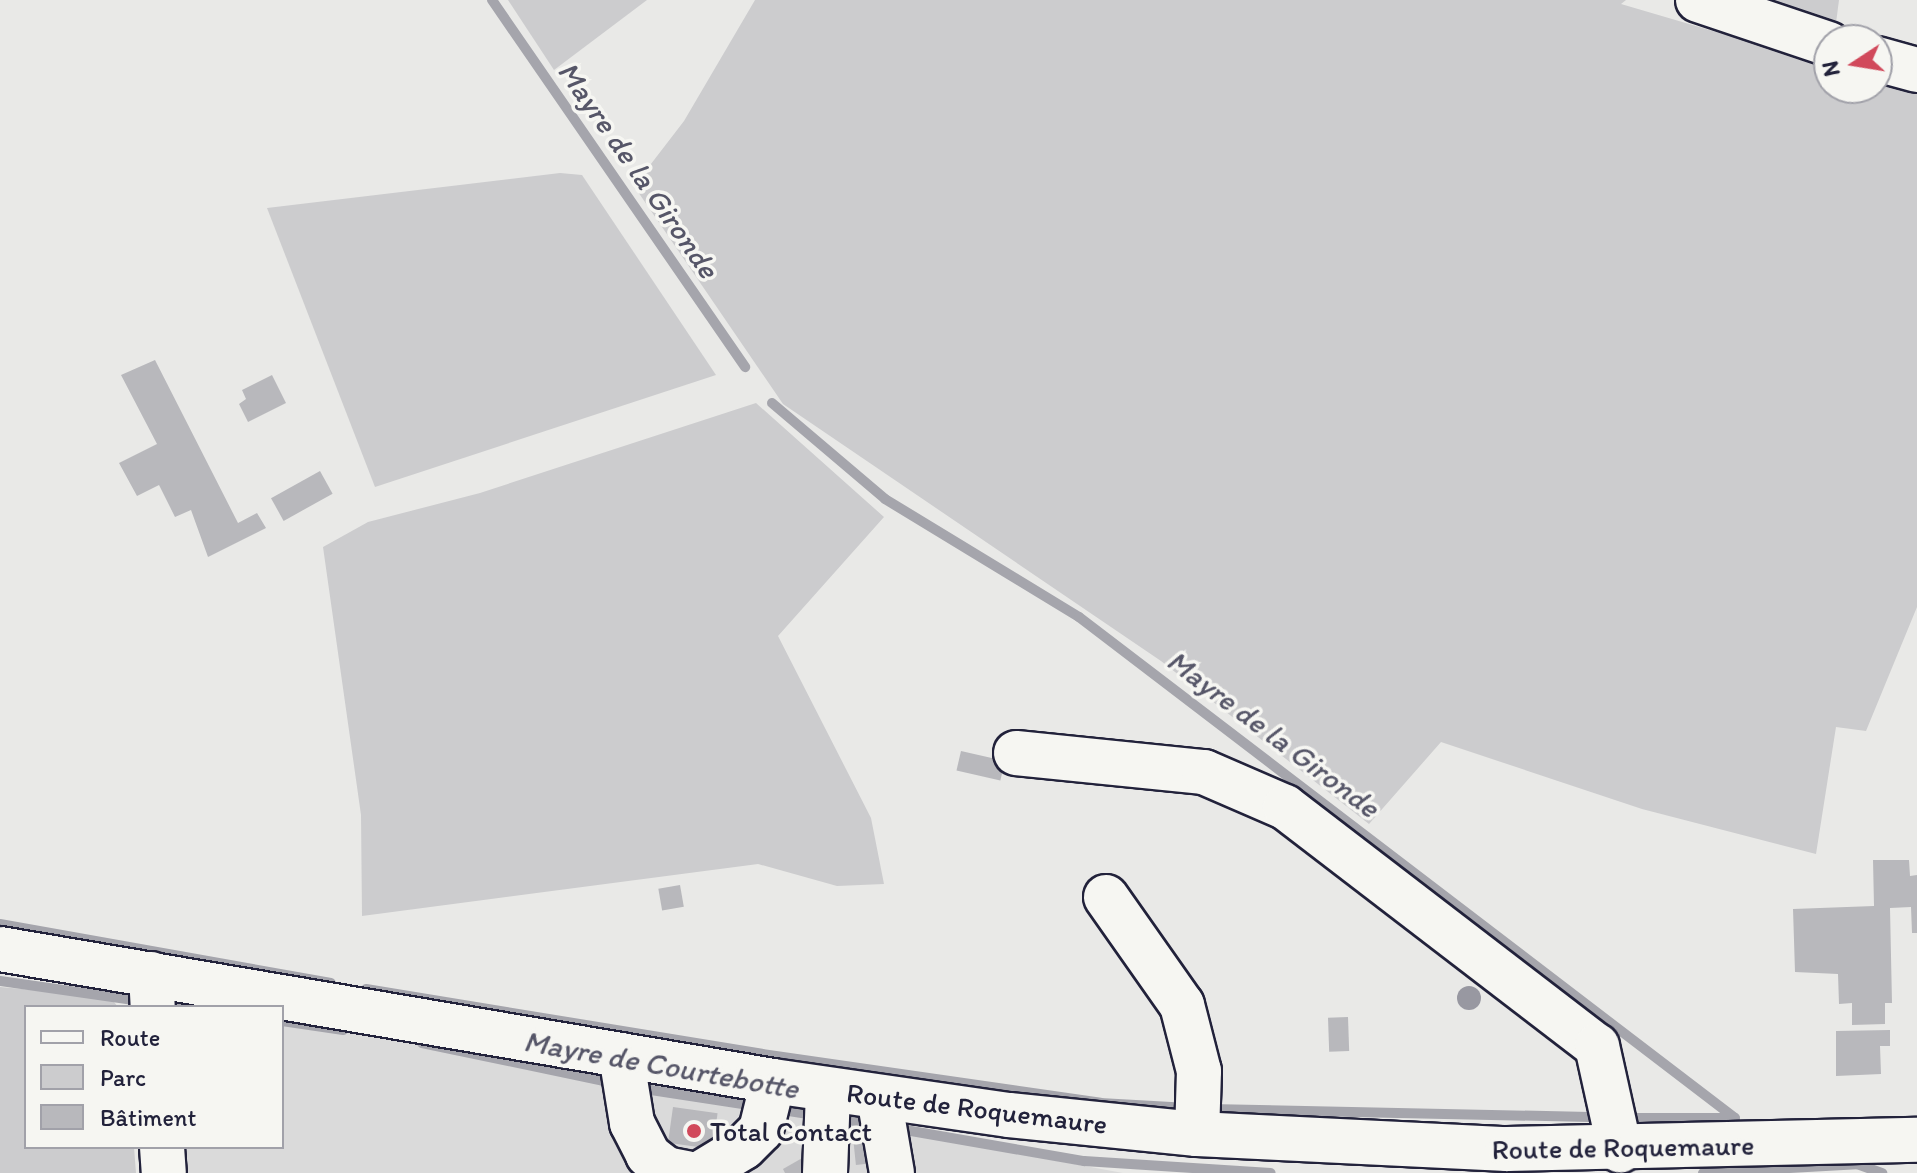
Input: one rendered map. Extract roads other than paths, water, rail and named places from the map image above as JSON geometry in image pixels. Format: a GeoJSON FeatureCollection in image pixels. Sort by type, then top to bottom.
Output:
{"type":"FeatureCollection","features":[{"type":"Feature","properties":{"kind":"main road"},"geometry":{"type":"LineString","coordinates":[[1698,0],[1813,39]]}},
{"type":"Feature","properties":{"kind":"main road"},"geometry":{"type":"LineString","coordinates":[[1893,63],[1917,70]]}},
{"type":"Feature","properties":{"kind":"main road"},"geometry":{"type":"LineString","coordinates":[[1016,753],[1204,772],[1285,807],[1597,1046],[1620,1150]]}},
{"type":"Feature","properties":{"kind":"main road"},"geometry":{"type":"LineString","coordinates":[[1106,897],[1182,1005],[1199,1071],[1197,1134]]}},
{"type":"Feature","properties":{"kind":"main road","name":"Route de Roquemaure"},"geometry":{"type":"LineString","coordinates":[[0,949],[152,990],[260,1005]]}},
{"type":"Feature","properties":{"kind":"main road","name":"Route de Roquemaure"},"geometry":{"type":"LineString","coordinates":[[284,1008],[621,1055],[828,1090],[1197,1134],[1620,1150],[1917,1140]]}},
{"type":"Feature","properties":{"kind":"main road"},"geometry":{"type":"LineString","coordinates":[[621,1055],[632,1123],[648,1155],[666,1169],[687,1173]]}},
{"type":"Feature","properties":{"kind":"main road"},"geometry":{"type":"LineString","coordinates":[[701,1173],[735,1154],[761,1130],[773,1081]]}},
{"type":"Feature","properties":{"kind":"main road"},"geometry":{"type":"LineString","coordinates":[[825,1173],[828,1090]]}},
{"type":"Feature","properties":{"kind":"main road"},"geometry":{"type":"LineString","coordinates":[[879,1097],[892,1173]]}},
{"type":"Feature","properties":{"kind":"main road"},"geometry":{"type":"LineString","coordinates":[[162,1149],[164,1173]]}},
{"type":"Feature","properties":{"kind":"waterway","name":"Mayre de la Gironde"},"geometry":{"type":"LineString","coordinates":[[492,0],[745,367]]}},
{"type":"Feature","properties":{"kind":"waterway","name":"Mayre de la Gironde"},"geometry":{"type":"LineString","coordinates":[[772,403],[885,499],[1079,617],[1735,1118]]}},
{"type":"Feature","properties":{"kind":"waterway"},"geometry":{"type":"LineString","coordinates":[[0,924],[331,983]]}},
{"type":"Feature","properties":{"kind":"waterway","name":"Mayre de Courtebotte"},"geometry":{"type":"LineString","coordinates":[[0,981],[141,1001]]}},
{"type":"Feature","properties":{"kind":"waterway"},"geometry":{"type":"LineString","coordinates":[[366,989],[762,1054],[1100,1103],[1189,1108]]}},
{"type":"Feature","properties":{"kind":"waterway","name":"Mayre de Courtebotte"},"geometry":{"type":"LineString","coordinates":[[164,1004],[171,1005]]}},
{"type":"Feature","properties":{"kind":"waterway","name":"Mayre de Courtebotte"},"geometry":{"type":"LineString","coordinates":[[284,1021],[343,1030]]}},
{"type":"Feature","properties":{"kind":"waterway","name":"Mayre de Courtebotte"},"geometry":{"type":"LineString","coordinates":[[422,1043],[614,1083]]}},
{"type":"Feature","properties":{"kind":"waterway","name":"Mayre de Courtebotte"},"geometry":{"type":"LineString","coordinates":[[638,1088],[756,1106]]}},
{"type":"Feature","properties":{"kind":"waterway","name":"Mayre de Courtebotte"},"geometry":{"type":"LineString","coordinates":[[776,1109],[815,1115]]}},
{"type":"Feature","properties":{"kind":"waterway"},"geometry":{"type":"LineString","coordinates":[[1209,1109],[1601,1117]]}},
{"type":"Feature","properties":{"kind":"waterway","name":"Mayre de Courtebotte"},"geometry":{"type":"LineString","coordinates":[[835,1118],[875,1124]]}},
{"type":"Feature","properties":{"kind":"waterway"},"geometry":{"type":"LineString","coordinates":[[1625,1118],[1735,1118]]}},
{"type":"Feature","properties":{"kind":"waterway","name":"Mayre de Courtebotte"},"geometry":{"type":"LineString","coordinates":[[894,1128],[1084,1161],[1271,1173]]}},
{"type":"Feature","properties":{"kind":"waterway","name":"Mayre de Courtebotte"},"geometry":{"type":"LineString","coordinates":[[1703,1173],[1857,1164],[1882,1173]]}},
{"type":"Feature","properties":{"kind":"place","name":"Total Contact"},"geometry":{"type":"Point","coordinates":[694,1131]}}]}
